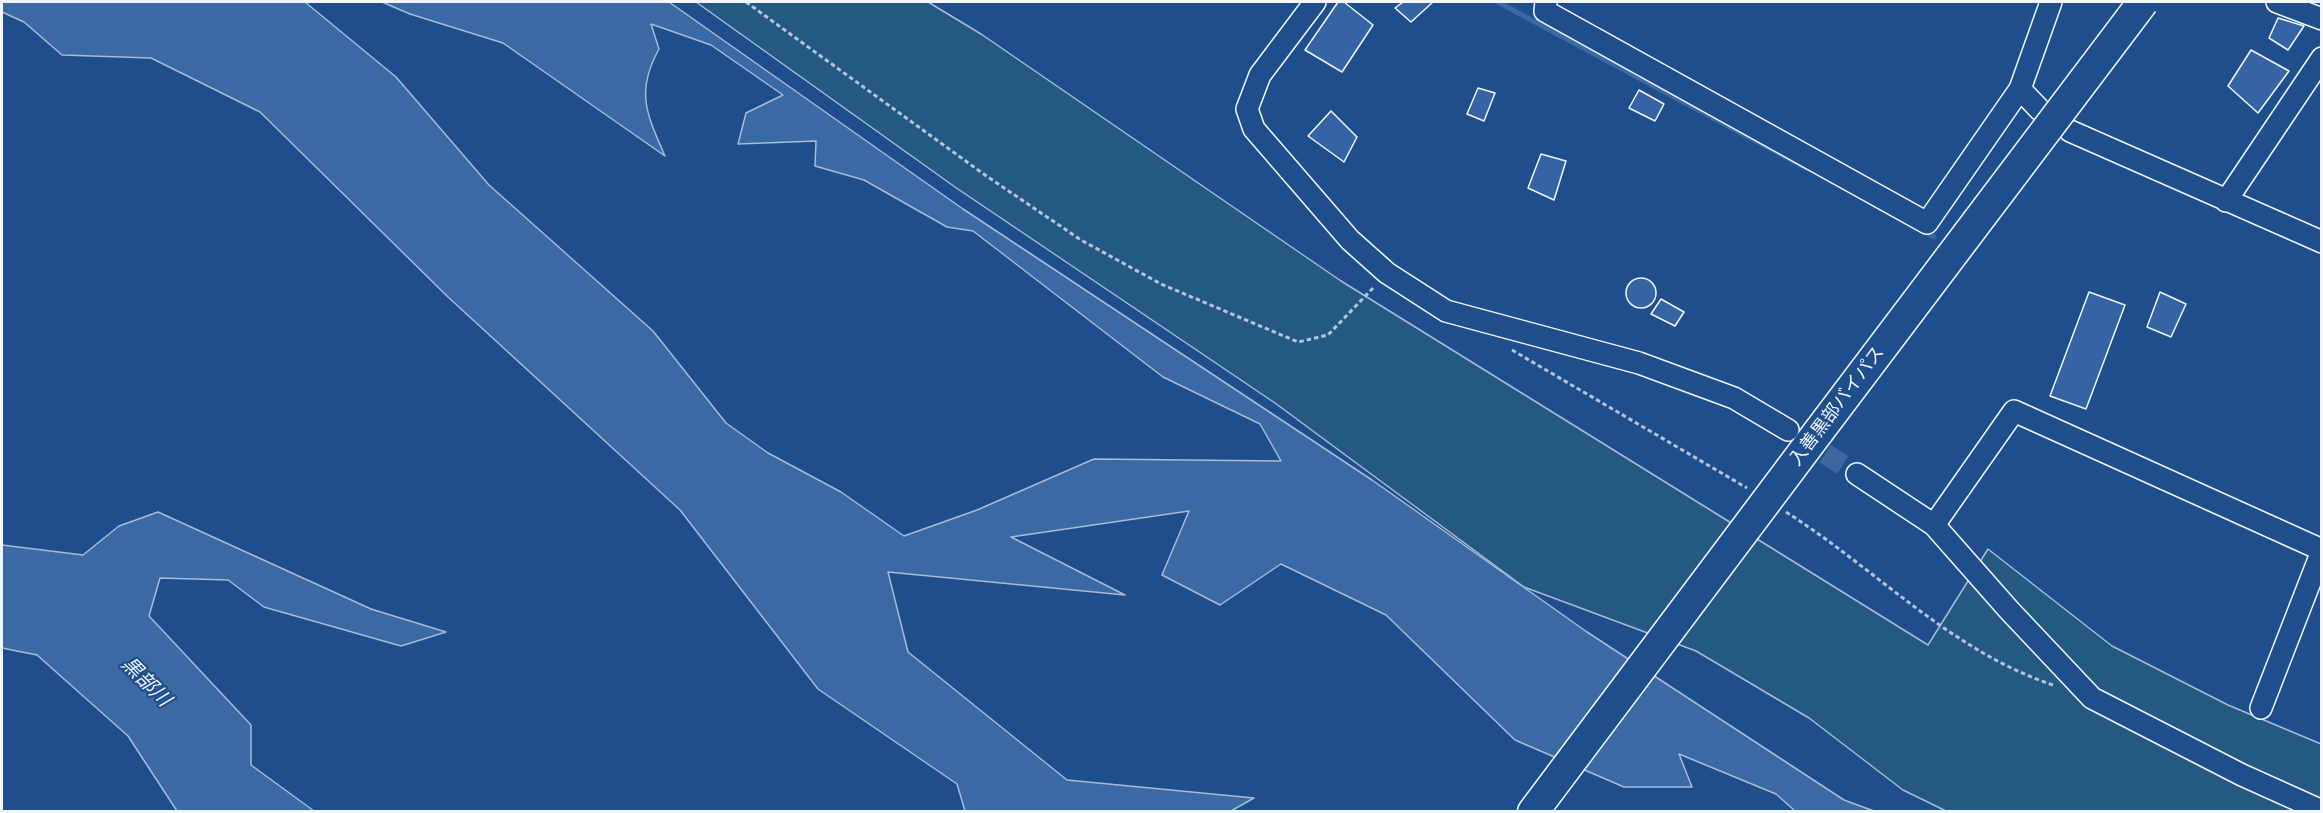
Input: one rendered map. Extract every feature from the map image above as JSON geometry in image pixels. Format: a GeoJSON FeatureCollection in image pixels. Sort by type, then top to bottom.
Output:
{"type":"FeatureCollection","features":[{"type":"Feature","properties":{"kind":"highway","name":"入善黒部バイパス"},"geometry":{"type":"LineString","coordinates":[[1533,812],[2143,2]]}},
{"type":"Feature","properties":{"kind":"street"},"geometry":{"type":"LineString","coordinates":[[1315,2],[1260,75],[1247,109],[1254,129],[1350,240],[1387,273],[1446,311],[1639,363],[1734,398],[1788,430]]}},
{"type":"Feature","properties":{"kind":"street"},"geometry":{"type":"LineString","coordinates":[[1546,2],[1545,11],[1927,223],[2020,89],[2051,2]]}},
{"type":"Feature","properties":{"kind":"street"},"geometry":{"type":"LineString","coordinates":[[2277,2],[2322,19]]}},
{"type":"Feature","properties":{"kind":"street"},"geometry":{"type":"LineString","coordinates":[[2226,201],[2322,58]]}},
{"type":"Feature","properties":{"kind":"street"},"geometry":{"type":"LineString","coordinates":[[2020,89],[2040,110]]}},
{"type":"Feature","properties":{"kind":"street"},"geometry":{"type":"LineString","coordinates":[[2070,131],[2322,242]]}},
{"type":"Feature","properties":{"kind":"street"},"geometry":{"type":"LineString","coordinates":[[1934,525],[2014,411],[2322,550],[2260,708]]}},
{"type":"Feature","properties":{"kind":"street"},"geometry":{"type":"LineString","coordinates":[[1857,474],[1934,525],[2092,698],[2242,775],[2322,811]]}},
{"type":"Feature","properties":{"kind":"path"},"geometry":{"type":"LineString","coordinates":[[746,2],[985,175],[1081,240],[1161,284],[1248,322],[1298,342],[1328,335],[1387,273]]}},
{"type":"Feature","properties":{"kind":"shaded area"},"geometry":{"type":"Polygon","coordinates":[[[696,2],[928,2],[981,34],[1341,281],[1928,645],[1988,549],[2112,646],[2228,705],[2321,744],[2321,811],[1946,811],[1903,790],[1809,718],[1696,651],[1524,587],[1275,403],[955,187],[696,2]]]}},
{"type":"Feature","properties":{"kind":"water"},"geometry":{"type":"Polygon","coordinates":[[[2,2],[305,2],[396,77],[489,185],[653,331],[726,423],[768,453],[841,492],[904,536],[977,510],[1094,459],[1281,461],[1260,424],[1163,377],[973,231],[947,227],[864,180],[815,166],[816,141],[738,144],[746,113],[783,95],[711,45],[651,24],[659,49],[647,78],[646,103],[653,128],[665,156],[503,43],[410,14],[382,2],[669,2],[963,209],[1372,480],[1587,632],[1844,800],[1874,811],[1795,811],[1776,794],[1679,754],[1692,787],[1624,787],[1515,740],[1386,615],[1281,564],[1220,605],[1162,575],[1189,511],[1011,537],[1125,595],[888,572],[908,652],[1067,780],[1254,798],[1229,812],[965,811],[957,784],[818,689],[680,510],[448,297],[260,112],[151,58],[62,55],[24,22],[2,12],[2,2]]]}},
{"type":"Feature","properties":{"kind":"water","name":"黒部川"},"geometry":{"type":"Polygon","coordinates":[[[158,512],[371,609],[446,632],[401,646],[264,607],[228,580],[160,578],[149,616],[251,725],[251,765],[314,811],[177,811],[128,736],[37,655],[2,648],[2,545],[83,555],[119,526],[158,512]]]}},
{"type":"Feature","properties":{"kind":"building"},"geometry":{"type":"Polygon","coordinates":[[[1338,2],[1344,2],[1373,25],[1342,72],[1305,50],[1338,2]]]}},
{"type":"Feature","properties":{"kind":"building"},"geometry":{"type":"Polygon","coordinates":[[[1403,2],[1433,2],[1411,22],[1395,8],[1403,2]]]}},
{"type":"Feature","properties":{"kind":"building"},"geometry":{"type":"Polygon","coordinates":[[[2278,18],[2304,26],[2288,50],[2269,38],[2278,18]]]}},
{"type":"Feature","properties":{"kind":"building"},"geometry":{"type":"Polygon","coordinates":[[[2251,50],[2289,71],[2258,113],[2228,86],[2251,50]]]}},
{"type":"Feature","properties":{"kind":"building"},"geometry":{"type":"Polygon","coordinates":[[[1478,88],[1495,93],[1484,121],[1467,114],[1478,88]]]}},
{"type":"Feature","properties":{"kind":"building"},"geometry":{"type":"Polygon","coordinates":[[[1639,90],[1664,104],[1655,121],[1629,108],[1639,90]]]}},
{"type":"Feature","properties":{"kind":"building"},"geometry":{"type":"Polygon","coordinates":[[[1331,111],[1357,137],[1344,162],[1308,136],[1331,111]]]}},
{"type":"Feature","properties":{"kind":"building"},"geometry":{"type":"Polygon","coordinates":[[[1541,154],[1566,161],[1554,200],[1528,188],[1541,154]]]}},
{"type":"Feature","properties":{"kind":"building"},"geometry":{"type":"Polygon","coordinates":[[[1641,278],[1647,279],[1655,287],[1655,299],[1647,307],[1641,308],[1635,307],[1627,299],[1626,293],[1627,287],[1635,279],[1641,278]]]}},
{"type":"Feature","properties":{"kind":"building"},"geometry":{"type":"Polygon","coordinates":[[[2089,292],[2125,305],[2086,409],[2050,396],[2089,292]]]}},
{"type":"Feature","properties":{"kind":"building"},"geometry":{"type":"Polygon","coordinates":[[[2160,292],[2186,304],[2171,337],[2147,327],[2160,292]]]}},
{"type":"Feature","properties":{"kind":"building"},"geometry":{"type":"Polygon","coordinates":[[[1661,299],[1684,312],[1675,326],[1651,314],[1661,299]]]}},
{"type":"Feature","properties":{"kind":"waterway"},"geometry":{"type":"LineString","coordinates":[[1498,2],[1806,168]]}},
{"type":"Feature","properties":{"kind":"waterway"},"geometry":{"type":"LineString","coordinates":[[1922,230],[1934,237]]}},
{"type":"Feature","properties":{"kind":"tunnel"},"geometry":{"type":"LineString","coordinates":[[1799,437],[1857,474]]}}]}
